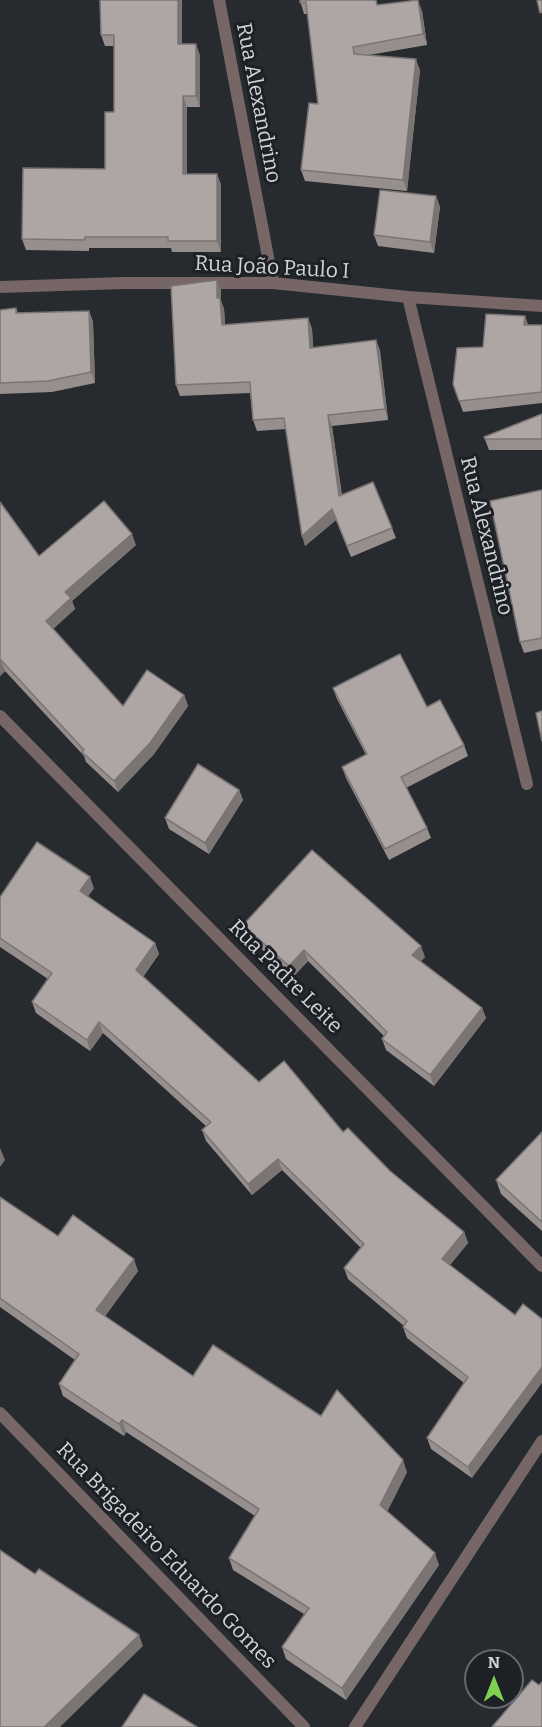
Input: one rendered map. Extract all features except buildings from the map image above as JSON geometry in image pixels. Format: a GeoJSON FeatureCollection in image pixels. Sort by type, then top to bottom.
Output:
{"type":"FeatureCollection","features":[{"type":"Feature","properties":{"kind":"street","name":"Rua Alexandrino"},"geometry":{"type":"LineString","coordinates":[[219,0],[273,283]]}},
{"type":"Feature","properties":{"kind":"street","name":"Rua João Paulo I"},"geometry":{"type":"LineString","coordinates":[[0,287],[124,283],[273,283],[408,297],[542,306]]}},
{"type":"Feature","properties":{"kind":"street","name":"Rua Alexandrino"},"geometry":{"type":"LineString","coordinates":[[408,297],[527,784]]}},
{"type":"Feature","properties":{"kind":"street","name":"Rua Padre Leite"},"geometry":{"type":"LineString","coordinates":[[0,716],[542,1266]]}},
{"type":"Feature","properties":{"kind":"street","name":"Rua Brigadeiro Eduardo Gomes"},"geometry":{"type":"LineString","coordinates":[[0,1413],[304,1727]]}},
{"type":"Feature","properties":{"kind":"street"},"geometry":{"type":"LineString","coordinates":[[355,1727],[542,1442]]}}]}
